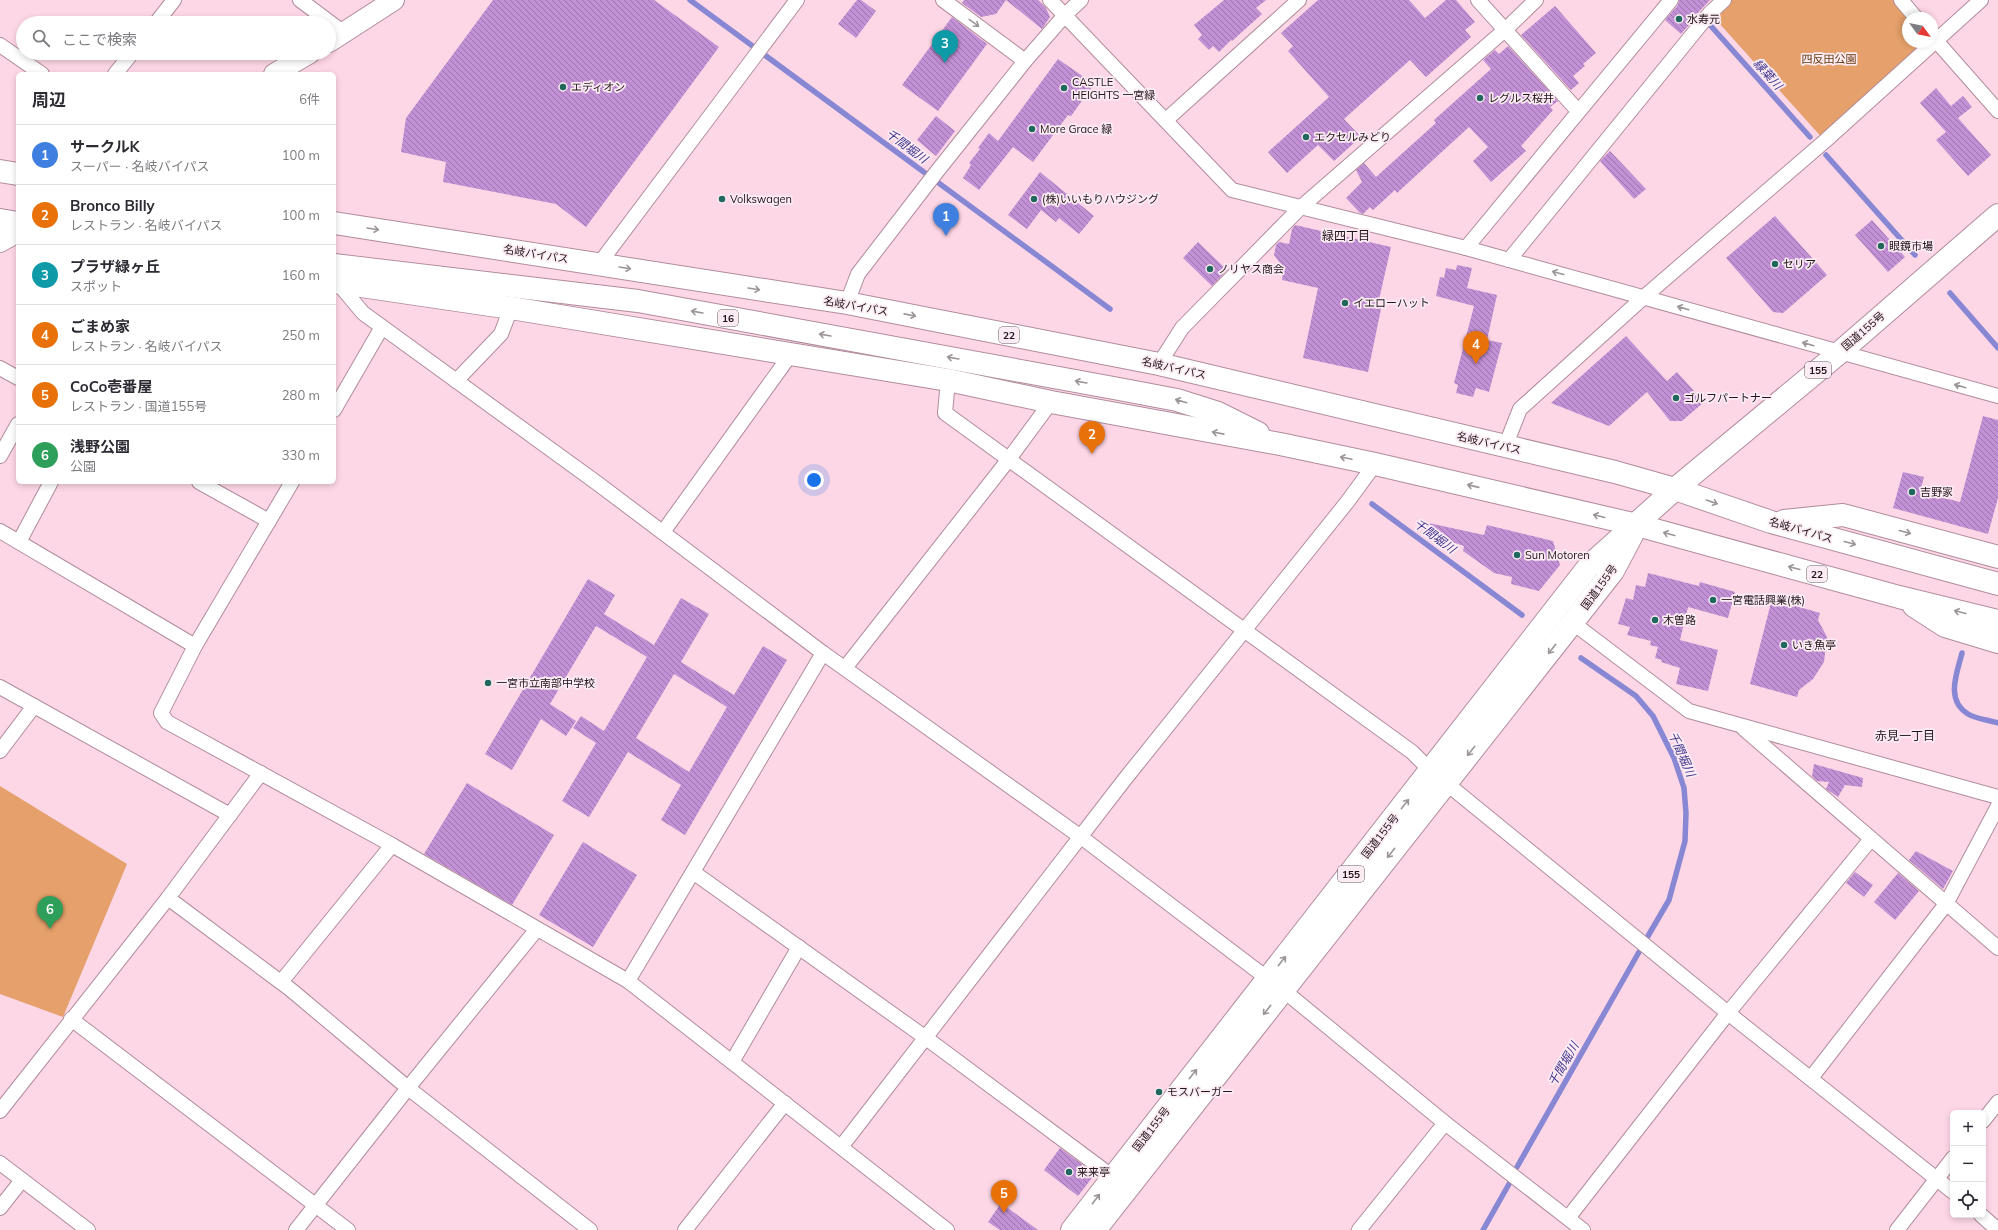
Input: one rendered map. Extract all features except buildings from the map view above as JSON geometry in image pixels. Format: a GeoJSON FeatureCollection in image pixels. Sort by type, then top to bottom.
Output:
{"type":"FeatureCollection","features":[{"type":"Feature","properties":{"kind":"highway"},"geometry":{"type":"LineString","coordinates":[[0,171],[16,174]]}},
{"type":"Feature","properties":{"kind":"highway"},"geometry":{"type":"LineString","coordinates":[[0,214],[16,217]]}},
{"type":"Feature","properties":{"kind":"highway","name":"国道155号"},"geometry":{"type":"LineString","coordinates":[[1439,777],[1589,566],[1637,525],[1675,489],[1839,352],[1998,215]]}},
{"type":"Feature","properties":{"kind":"highway"},"geometry":{"type":"LineString","coordinates":[[0,220],[16,223]]}},
{"type":"Feature","properties":{"kind":"highway","name":"名岐バイパス"},"geometry":{"type":"LineString","coordinates":[[336,223],[847,303],[1159,364],[1614,472],[1675,489],[1771,522],[1998,584]]}},
{"type":"Feature","properties":{"kind":"highway","name":"22"},"geometry":{"type":"LineString","coordinates":[[336,277],[510,308],[948,380],[1051,402],[1280,444],[1375,464],[1637,525],[1899,597],[1998,621]]}},
{"type":"Feature","properties":{"kind":"highway","name":"16"},"geometry":{"type":"LineString","coordinates":[[336,277],[638,301],[1177,400],[1218,413],[1280,444]]}},
{"type":"Feature","properties":{"kind":"highway","name":"22"},"geometry":{"type":"LineString","coordinates":[[1771,522],[1843,515],[1998,557]]}},
{"type":"Feature","properties":{"kind":"highway","name":"国道155号"},"geometry":{"type":"LineString","coordinates":[[1072,1230],[1113,1177],[1275,985],[1439,777],[1573,623],[1613,571],[1637,525]]}},
{"type":"Feature","properties":{"kind":"highway"},"geometry":{"type":"LineString","coordinates":[[1968,576],[1998,571]]}},
{"type":"Feature","properties":{"kind":"highway","name":"22"},"geometry":{"type":"LineString","coordinates":[[1899,597],[1945,626],[1998,642]]}},
{"type":"Feature","properties":{"kind":"highway","name":"国道155号"},"geometry":{"type":"LineString","coordinates":[[1095,1230],[1275,985]]}},
{"type":"Feature","properties":{"kind":"street"},"geometry":{"type":"LineString","coordinates":[[161,16],[174,0]]}},
{"type":"Feature","properties":{"kind":"street"},"geometry":{"type":"LineString","coordinates":[[300,0],[316,16]]}},
{"type":"Feature","properties":{"kind":"street"},"geometry":{"type":"LineString","coordinates":[[336,37],[394,0]]}},
{"type":"Feature","properties":{"kind":"street"},"geometry":{"type":"LineString","coordinates":[[599,264],[768,41],[797,0]]}},
{"type":"Feature","properties":{"kind":"street"},"geometry":{"type":"LineString","coordinates":[[943,0],[1025,61]]}},
{"type":"Feature","properties":{"kind":"street"},"geometry":{"type":"LineString","coordinates":[[1050,0],[1232,190],[1466,248],[1998,396]]}},
{"type":"Feature","properties":{"kind":"street"},"geometry":{"type":"LineString","coordinates":[[847,303],[858,274],[935,174],[1025,61],[1065,15],[1081,0]]}},
{"type":"Feature","properties":{"kind":"street"},"geometry":{"type":"LineString","coordinates":[[1166,120],[1299,0]]}},
{"type":"Feature","properties":{"kind":"street"},"geometry":{"type":"LineString","coordinates":[[1478,0],[1506,29],[1578,111]]}},
{"type":"Feature","properties":{"kind":"street"},"geometry":{"type":"LineString","coordinates":[[1159,364],[1182,328],[1300,208],[1506,29],[1536,0]]}},
{"type":"Feature","properties":{"kind":"street"},"geometry":{"type":"LineString","coordinates":[[1466,248],[1671,0]]}},
{"type":"Feature","properties":{"kind":"street"},"geometry":{"type":"LineString","coordinates":[[1509,260],[1710,13],[1724,0]]}},
{"type":"Feature","properties":{"kind":"street"},"geometry":{"type":"LineString","coordinates":[[1901,0],[1911,12]]}},
{"type":"Feature","properties":{"kind":"street"},"geometry":{"type":"LineString","coordinates":[[1938,35],[1981,0]]}},
{"type":"Feature","properties":{"kind":"street"},"geometry":{"type":"LineString","coordinates":[[1938,43],[1998,111]]}},
{"type":"Feature","properties":{"kind":"street"},"geometry":{"type":"LineString","coordinates":[[0,45],[16,56]]}},
{"type":"Feature","properties":{"kind":"street"},"geometry":{"type":"LineString","coordinates":[[1505,447],[1520,409],[1644,297],[1825,141],[1923,48]]}},
{"type":"Feature","properties":{"kind":"street"},"geometry":{"type":"LineString","coordinates":[[22,60],[39,72]]}},
{"type":"Feature","properties":{"kind":"street"},"geometry":{"type":"LineString","coordinates":[[117,72],[126,60]]}},
{"type":"Feature","properties":{"kind":"street"},"geometry":{"type":"LineString","coordinates":[[277,72],[298,60]]}},
{"type":"Feature","properties":{"kind":"street"},"geometry":{"type":"LineString","coordinates":[[0,242],[16,233]]}},
{"type":"Feature","properties":{"kind":"street"},"geometry":{"type":"LineString","coordinates":[[336,278],[363,313],[663,532],[823,653],[1081,837],[1275,985],[1444,1123],[1583,1230]]}},
{"type":"Feature","properties":{"kind":"street"},"geometry":{"type":"LineString","coordinates":[[456,381],[501,334],[510,308]]}},
{"type":"Feature","properties":{"kind":"street"},"geometry":{"type":"LineString","coordinates":[[336,407],[382,327]]}},
{"type":"Feature","properties":{"kind":"street"},"geometry":{"type":"LineString","coordinates":[[663,532],[791,354]]}},
{"type":"Feature","properties":{"kind":"street"},"geometry":{"type":"LineString","coordinates":[[0,368],[16,377]]}},
{"type":"Feature","properties":{"kind":"street"},"geometry":{"type":"LineString","coordinates":[[948,380],[945,413],[1412,752],[1439,777],[1728,1012],[1950,1189]]}},
{"type":"Feature","properties":{"kind":"street"},"geometry":{"type":"LineString","coordinates":[[845,668],[1009,459],[1051,402]]}},
{"type":"Feature","properties":{"kind":"street"},"geometry":{"type":"LineString","coordinates":[[0,456],[16,428]]}},
{"type":"Feature","properties":{"kind":"street"},"geometry":{"type":"LineString","coordinates":[[842,1147],[1081,837],[1348,501],[1375,464]]}},
{"type":"Feature","properties":{"kind":"street"},"geometry":{"type":"LineString","coordinates":[[19,542],[50,484]]}},
{"type":"Feature","properties":{"kind":"street"},"geometry":{"type":"LineString","coordinates":[[203,484],[269,521]]}},
{"type":"Feature","properties":{"kind":"street"},"geometry":{"type":"LineString","coordinates":[[291,484],[195,646],[161,713],[167,722],[392,845],[628,981],[947,1230]]}},
{"type":"Feature","properties":{"kind":"street"},"geometry":{"type":"LineString","coordinates":[[0,531],[195,646]]}},
{"type":"Feature","properties":{"kind":"street"},"geometry":{"type":"LineString","coordinates":[[1573,623],[1689,711],[1998,797]]}},
{"type":"Feature","properties":{"kind":"street"},"geometry":{"type":"LineString","coordinates":[[628,981],[823,653]]}},
{"type":"Feature","properties":{"kind":"street"},"geometry":{"type":"LineString","coordinates":[[0,687],[230,815]]}},
{"type":"Feature","properties":{"kind":"street"},"geometry":{"type":"LineString","coordinates":[[0,751],[34,706]]}},
{"type":"Feature","properties":{"kind":"street"},"geometry":{"type":"LineString","coordinates":[[1740,726],[1998,948]]}},
{"type":"Feature","properties":{"kind":"street"},"geometry":{"type":"LineString","coordinates":[[2,1105],[33,1071],[71,1020],[168,898],[261,773]]}},
{"type":"Feature","properties":{"kind":"street"},"geometry":{"type":"LineString","coordinates":[[1811,1078],[1946,904],[1998,806]]}},
{"type":"Feature","properties":{"kind":"street"},"geometry":{"type":"LineString","coordinates":[[1568,1218],[1728,1012],[1871,839]]}},
{"type":"Feature","properties":{"kind":"street"},"geometry":{"type":"LineString","coordinates":[[281,982],[392,845]]}},
{"type":"Feature","properties":{"kind":"street"},"geometry":{"type":"LineString","coordinates":[[693,872],[926,1038],[1113,1177]]}},
{"type":"Feature","properties":{"kind":"street"},"geometry":{"type":"LineString","coordinates":[[168,898],[281,982],[408,1088],[590,1230]]}},
{"type":"Feature","properties":{"kind":"street"},"geometry":{"type":"LineString","coordinates":[[296,1230],[408,1088],[537,929]]}},
{"type":"Feature","properties":{"kind":"street"},"geometry":{"type":"LineString","coordinates":[[732,1062],[799,947]]}},
{"type":"Feature","properties":{"kind":"street"},"geometry":{"type":"LineString","coordinates":[[71,1020],[238,1147],[316,1204],[348,1230]]}},
{"type":"Feature","properties":{"kind":"street"},"geometry":{"type":"LineString","coordinates":[[1986,1117],[1998,1102]]}},
{"type":"Feature","properties":{"kind":"street"},"geometry":{"type":"LineString","coordinates":[[685,1230],[785,1104]]}},
{"type":"Feature","properties":{"kind":"street"},"geometry":{"type":"LineString","coordinates":[[1358,1230],[1444,1123]]}},
{"type":"Feature","properties":{"kind":"street"},"geometry":{"type":"LineString","coordinates":[[1897,1230],[1950,1162]]}},
{"type":"Feature","properties":{"kind":"street"},"geometry":{"type":"LineString","coordinates":[[0,1163],[88,1230]]}},
{"type":"Feature","properties":{"kind":"street"},"geometry":{"type":"LineString","coordinates":[[0,1208],[22,1180]]}},
{"type":"Feature","properties":{"kind":"street"},"geometry":{"type":"LineString","coordinates":[[1984,1218],[1998,1230]]}},
{"type":"Feature","properties":{"kind":"green space","name":"四反田公園"},"geometry":{"type":"Polygon","coordinates":[[[1724,0],[1901,0],[1906,12],[1902,12],[1902,48],[1926,48],[1825,141],[1710,13],[1724,0]]]}},
{"type":"Feature","properties":{"kind":"green space"},"geometry":{"type":"Polygon","coordinates":[[[0,786],[127,864],[63,1017],[0,994],[0,786]]]}},
{"type":"Feature","properties":{"kind":"waterway","name":"千間堀川"},"geometry":{"type":"LineString","coordinates":[[690,0],[1110,309]]}},
{"type":"Feature","properties":{"kind":"waterway","name":"縁葉川"},"geometry":{"type":"LineString","coordinates":[[1710,25],[1810,137]]}},
{"type":"Feature","properties":{"kind":"waterway","name":"縁葉川"},"geometry":{"type":"LineString","coordinates":[[1826,155],[1915,255]]}},
{"type":"Feature","properties":{"kind":"waterway","name":"縁葉川"},"geometry":{"type":"LineString","coordinates":[[1950,293],[1998,348]]}},
{"type":"Feature","properties":{"kind":"waterway","name":"千間堀川"},"geometry":{"type":"LineString","coordinates":[[1372,504],[1522,615]]}},
{"type":"Feature","properties":{"kind":"waterway","name":"縁葉川"},"geometry":{"type":"LineString","coordinates":[[1962,653],[1954,686],[1957,701],[1961,708],[1971,716],[1998,723]]}},
{"type":"Feature","properties":{"kind":"waterway","name":"千間堀川"},"geometry":{"type":"LineString","coordinates":[[1581,658],[1636,696],[1653,716],[1674,758],[1684,788],[1686,813],[1685,841],[1669,900],[1648,936]]}},
{"type":"Feature","properties":{"kind":"waterway","name":"千間堀川"},"geometry":{"type":"LineString","coordinates":[[1517,1167],[1639,952]]}},
{"type":"Feature","properties":{"kind":"waterway","name":"千間堀川"},"geometry":{"type":"LineString","coordinates":[[1483,1230],[1509,1184]]}},
{"type":"Feature","properties":{"kind":"place","name":"水寿元"},"geometry":{"type":"Point","coordinates":[1679,19]}},
{"type":"Feature","properties":{"kind":"place","name":"プラザ緑ヶ丘"},"geometry":{"type":"Point","coordinates":[945,63]}},
{"type":"Feature","properties":{"kind":"place","name":"エディオン"},"geometry":{"type":"Point","coordinates":[563,87]}},
{"type":"Feature","properties":{"kind":"place","name":"CASTLE HEIGHTS 一宮緑"},"geometry":{"type":"Point","coordinates":[1064,88]}},
{"type":"Feature","properties":{"kind":"place","name":"レグルス桜井"},"geometry":{"type":"Point","coordinates":[1480,98]}},
{"type":"Feature","properties":{"kind":"place","name":"More Grace 緑"},"geometry":{"type":"Point","coordinates":[1032,129]}},
{"type":"Feature","properties":{"kind":"place","name":"エクセルみどり"},"geometry":{"type":"Point","coordinates":[1306,137]}},
{"type":"Feature","properties":{"kind":"place","name":"Volkswagen"},"geometry":{"type":"Point","coordinates":[722,199]}},
{"type":"Feature","properties":{"kind":"place","name":"(株)いいもりハウジング"},"geometry":{"type":"Point","coordinates":[1034,199]}},
{"type":"Feature","properties":{"kind":"place","name":"サークルK"},"geometry":{"type":"Point","coordinates":[946,236]}},
{"type":"Feature","properties":{"kind":"place","name":"眼鏡市場"},"geometry":{"type":"Point","coordinates":[1881,246]}},
{"type":"Feature","properties":{"kind":"place","name":"セリア"},"geometry":{"type":"Point","coordinates":[1775,264]}},
{"type":"Feature","properties":{"kind":"place","name":"ノリヤス商会"},"geometry":{"type":"Point","coordinates":[1210,269]}},
{"type":"Feature","properties":{"kind":"place","name":"イエローハット"},"geometry":{"type":"Point","coordinates":[1345,303]}},
{"type":"Feature","properties":{"kind":"place","name":"ごまめ家"},"geometry":{"type":"Point","coordinates":[1476,364]}},
{"type":"Feature","properties":{"kind":"place","name":"ゴルフパートナー"},"geometry":{"type":"Point","coordinates":[1676,398]}},
{"type":"Feature","properties":{"kind":"place","name":"Bronco Billy"},"geometry":{"type":"Point","coordinates":[1092,454]}},
{"type":"Feature","properties":{"kind":"place","name":"吉野家"},"geometry":{"type":"Point","coordinates":[1912,492]}},
{"type":"Feature","properties":{"kind":"place","name":"Sun Motoren"},"geometry":{"type":"Point","coordinates":[1517,555]}},
{"type":"Feature","properties":{"kind":"place","name":"一宮電話興業(株)"},"geometry":{"type":"Point","coordinates":[1713,600]}},
{"type":"Feature","properties":{"kind":"place","name":"木曽路"},"geometry":{"type":"Point","coordinates":[1655,620]}},
{"type":"Feature","properties":{"kind":"place","name":"いき魚亭"},"geometry":{"type":"Point","coordinates":[1784,645]}},
{"type":"Feature","properties":{"kind":"place","name":"一宮市立南部中学校"},"geometry":{"type":"Point","coordinates":[488,683]}},
{"type":"Feature","properties":{"kind":"place","name":"浅野公園"},"geometry":{"type":"Point","coordinates":[50,929]}},
{"type":"Feature","properties":{"kind":"place","name":"モスバーガー"},"geometry":{"type":"Point","coordinates":[1159,1092]}},
{"type":"Feature","properties":{"kind":"place","name":"来来亭"},"geometry":{"type":"Point","coordinates":[1069,1172]}},
{"type":"Feature","properties":{"kind":"place","name":"CoCo壱番屋"},"geometry":{"type":"Point","coordinates":[1004,1213]}},
{"type":"Feature","properties":{"kind":"district","name":"緑四丁目"},"geometry":{"type":"Point","coordinates":[1346,235]}},
{"type":"Feature","properties":{"kind":"district","name":"赤見一丁目"},"geometry":{"type":"Point","coordinates":[1905,735]}}]}
